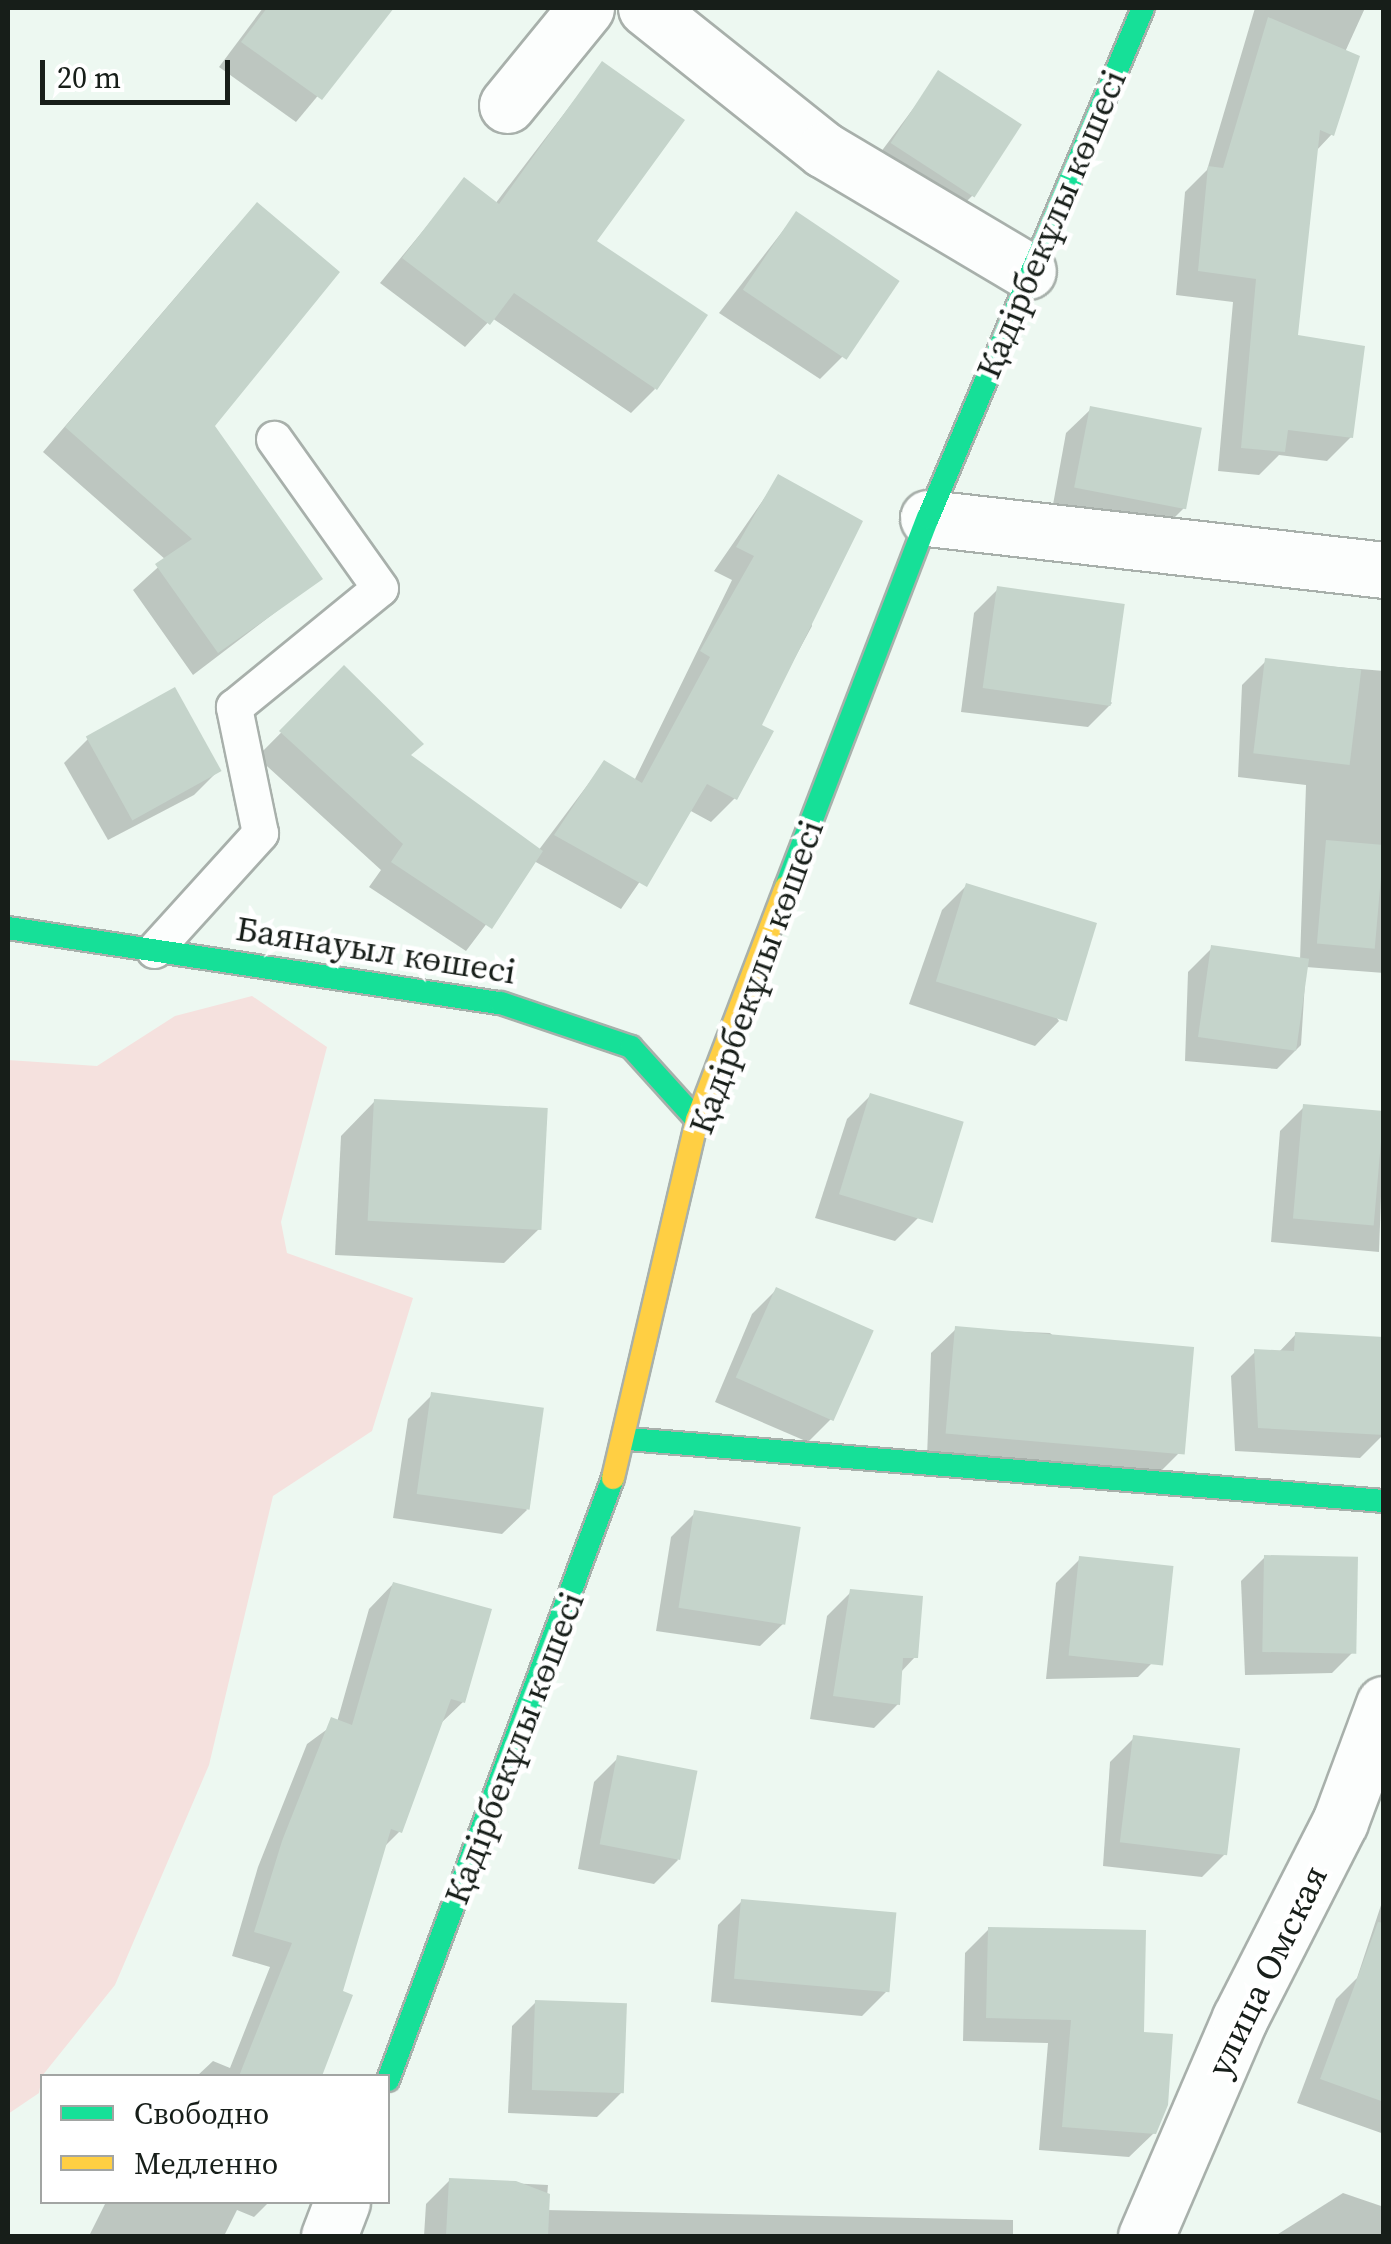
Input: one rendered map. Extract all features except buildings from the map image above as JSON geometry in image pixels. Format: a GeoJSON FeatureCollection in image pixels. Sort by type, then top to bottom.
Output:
{"type":"FeatureCollection","features":[{"type":"Feature","properties":{"kind":"street"},"geometry":{"type":"LineString","coordinates":[[507,105],[586,8]]}},
{"type":"Feature","properties":{"kind":"street"},"geometry":{"type":"LineString","coordinates":[[646,8],[824,150],[1028,271]]}},
{"type":"Feature","properties":{"kind":"street","name":"Қадірбекұлы көшесі"},"geometry":{"type":"LineString","coordinates":[[390,2075],[628,1439],[697,1120],[928,518],[1028,271],[1144,8]]}},
{"type":"Feature","properties":{"kind":"street"},"geometry":{"type":"LineString","coordinates":[[928,518],[1384,570]]}},
{"type":"Feature","properties":{"kind":"street","name":"Баянауыл көшесі"},"geometry":{"type":"LineString","coordinates":[[8,928],[501,1003],[577,1025],[631,1048],[697,1120]]}},
{"type":"Feature","properties":{"kind":"street"},"geometry":{"type":"LineString","coordinates":[[628,1439],[1384,1502]]}},
{"type":"Feature","properties":{"kind":"street","name":"улица Омская"},"geometry":{"type":"LineString","coordinates":[[1146,2236],[1240,2018],[1340,1822],[1384,1704]]}},
{"type":"Feature","properties":{"kind":"street"},"geometry":{"type":"LineString","coordinates":[[329,2236],[341,2204]]}},
{"type":"Feature","properties":{"kind":"lane"},"geometry":{"type":"LineString","coordinates":[[154,950],[260,833],[234,707],[380,588],[274,439]]}},
{"type":"Feature","properties":{"kind":"shaded area"},"geometry":{"type":"Polygon","coordinates":[[[252,996],[327,1047],[281,1222],[287,1253],[413,1298],[372,1431],[273,1496],[209,1765],[115,1985],[40,2074],[39,2093],[8,2114],[8,1060],[97,1066],[175,1016],[252,996]]]}},
{"type":"Feature","properties":{"kind":"traffic: fast"},"geometry":{"type":"LineString","coordinates":[[786,887],[928,518],[1143,8]]}},
{"type":"Feature","properties":{"kind":"traffic: fast"},"geometry":{"type":"LineString","coordinates":[[8,928],[501,1003],[631,1047],[697,1120]]}},
{"type":"Feature","properties":{"kind":"traffic: fast"},"geometry":{"type":"LineString","coordinates":[[628,1439],[1384,1501]]}},
{"type":"Feature","properties":{"kind":"traffic: fast"},"geometry":{"type":"LineString","coordinates":[[390,2075],[613,1478]]}},
{"type":"Feature","properties":{"kind":"traffic: slow"},"geometry":{"type":"LineString","coordinates":[[613,1478],[697,1120],[786,887]]}}]}
